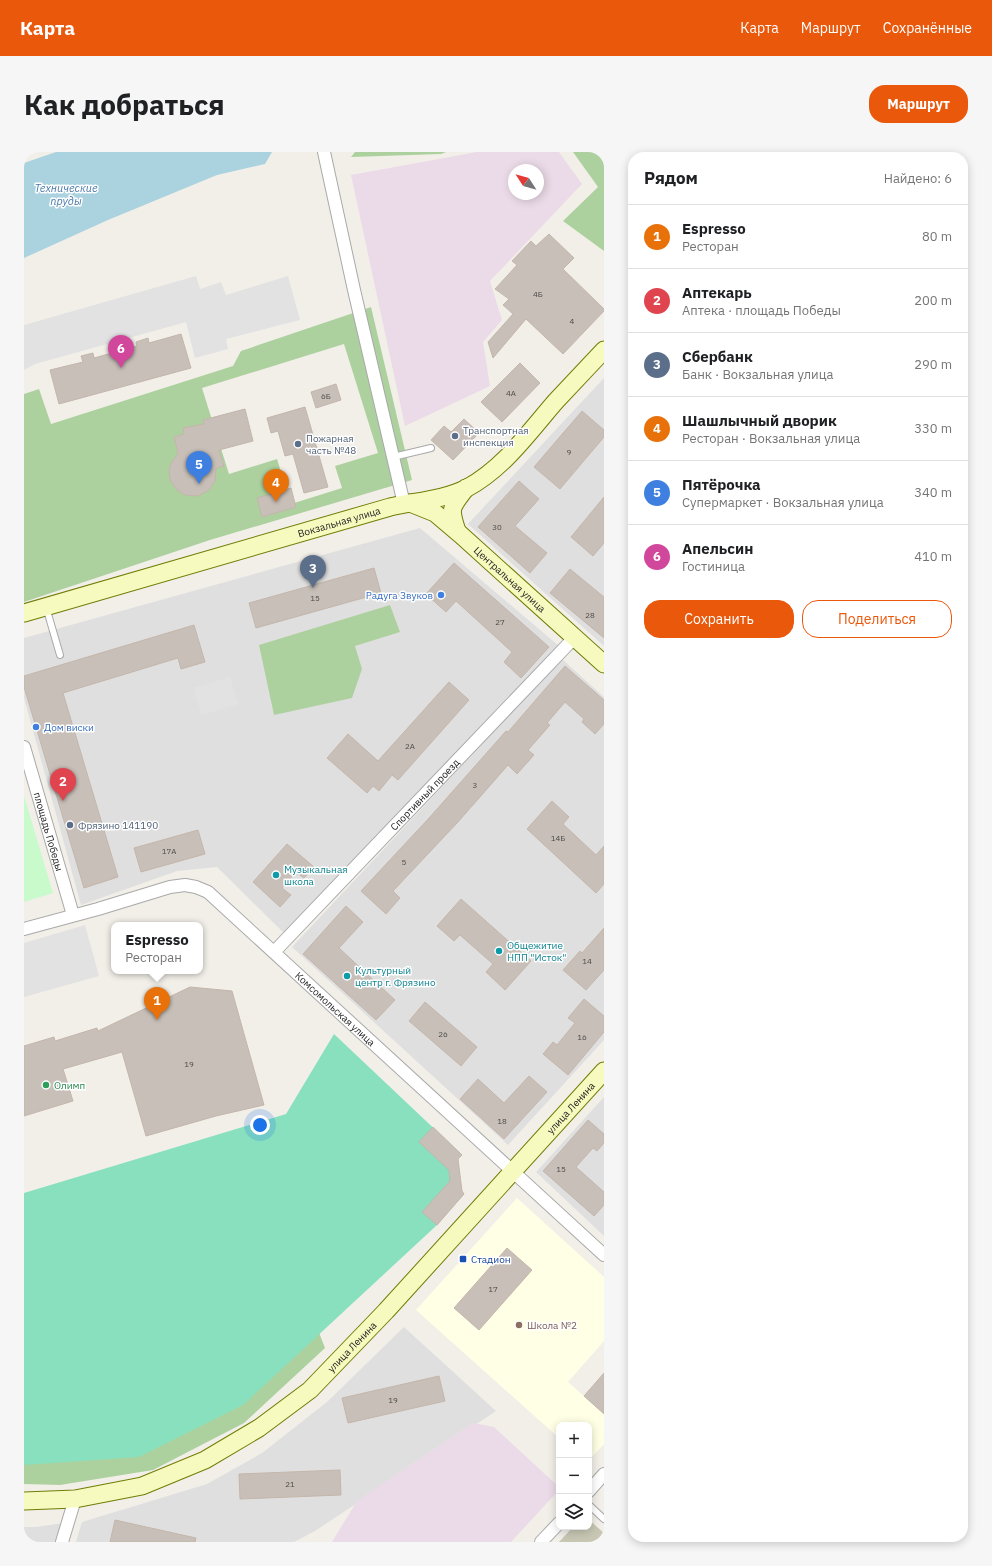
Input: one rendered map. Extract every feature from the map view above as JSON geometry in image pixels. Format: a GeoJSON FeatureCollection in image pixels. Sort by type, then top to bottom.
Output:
{"type":"FeatureCollection","features":[{"type":"Feature","properties":{"kind":"street"},"geometry":{"type":"LineString","coordinates":[[324,152],[393,457],[407,503]]}},
{"type":"Feature","properties":{"kind":"street","name":"Вокзальная улица"},"geometry":{"type":"LineString","coordinates":[[24,613],[407,503],[439,498],[466,488],[490,473],[513,452],[604,350]]}},
{"type":"Feature","properties":{"kind":"street"},"geometry":{"type":"LineString","coordinates":[[457,532],[451,515],[453,506],[466,488]]}},
{"type":"Feature","properties":{"kind":"street","name":"Центральная улица"},"geometry":{"type":"LineString","coordinates":[[407,503],[435,513],[604,664]]}},
{"type":"Feature","properties":{"kind":"street","name":"Спортивный проезд"},"geometry":{"type":"LineString","coordinates":[[274,952],[574,637]]}},
{"type":"Feature","properties":{"kind":"street","name":"площадь Победы"},"geometry":{"type":"LineString","coordinates":[[24,747],[73,915]]}},
{"type":"Feature","properties":{"kind":"street","name":"Комсомольская улица"},"geometry":{"type":"LineString","coordinates":[[24,929],[170,887],[185,885],[196,887],[208,892],[604,1255]]}},
{"type":"Feature","properties":{"kind":"street","name":"улица Ленина"},"geometry":{"type":"LineString","coordinates":[[24,1501],[75,1499],[142,1486],[204,1460],[259,1428],[304,1395],[372,1326],[604,1071]]}},
{"type":"Feature","properties":{"kind":"street"},"geometry":{"type":"LineString","coordinates":[[592,1487],[604,1474]]}},
{"type":"Feature","properties":{"kind":"street"},"geometry":{"type":"LineString","coordinates":[[62,1542],[75,1499]]}},
{"type":"Feature","properties":{"kind":"street"},"geometry":{"type":"LineString","coordinates":[[541,1542],[556,1526]]}},
{"type":"Feature","properties":{"kind":"lane"},"geometry":{"type":"LineString","coordinates":[[393,457],[431,448]]}},
{"type":"Feature","properties":{"kind":"lane"},"geometry":{"type":"LineString","coordinates":[[46,607],[60,655]]}},
{"type":"Feature","properties":{"kind":"lane"},"geometry":{"type":"LineString","coordinates":[[592,1508],[604,1519]]}},
{"type":"Feature","properties":{"kind":"shaded area"},"geometry":{"type":"Polygon","coordinates":[[[477,152],[559,152],[582,184],[490,281],[502,320],[483,342],[490,386],[405,426],[351,175],[477,152]]]}},
{"type":"Feature","properties":{"kind":"shaded area"},"geometry":{"type":"Polygon","coordinates":[[[196,276],[200,289],[221,282],[226,295],[288,276],[300,320],[226,339],[228,349],[195,358],[186,322],[35,364],[24,370],[24,325],[196,276]]]}},
{"type":"Feature","properties":{"kind":"shaded area"},"geometry":{"type":"Polygon","coordinates":[[[604,378],[604,646],[468,524],[604,378]]]}},
{"type":"Feature","properties":{"kind":"shaded area"},"geometry":{"type":"Polygon","coordinates":[[[420,528],[559,646],[284,933],[217,867],[177,871],[81,905],[24,698],[24,638],[420,528]]]}},
{"type":"Feature","properties":{"kind":"shaded area"},"geometry":{"type":"Polygon","coordinates":[[[562,659],[604,697],[604,1040],[508,1145],[292,947],[562,659]]]}},
{"type":"Feature","properties":{"kind":"shaded area"},"geometry":{"type":"Polygon","coordinates":[[[230,677],[238,704],[201,715],[194,688],[230,677]]]}},
{"type":"Feature","properties":{"kind":"shaded area"},"geometry":{"type":"Polygon","coordinates":[[[85,925],[99,976],[24,997],[24,943],[85,925]]]}},
{"type":"Feature","properties":{"kind":"shaded area"},"geometry":{"type":"Polygon","coordinates":[[[604,1097],[604,1236],[536,1172],[604,1097]]]}},
{"type":"Feature","properties":{"kind":"shaded area","name":"Школа №2"},"geometry":{"type":"Polygon","coordinates":[[[517,1198],[604,1277],[604,1341],[568,1382],[604,1414],[604,1444],[592,1457],[592,1422],[556,1422],[556,1435],[416,1310],[517,1198]]]}},
{"type":"Feature","properties":{"kind":"shaded area"},"geometry":{"type":"Polygon","coordinates":[[[404,1327],[496,1411],[315,1531],[294,1542],[76,1542],[82,1522],[207,1484],[262,1453],[327,1402],[404,1327]]]}},
{"type":"Feature","properties":{"kind":"shaded area"},"geometry":{"type":"Polygon","coordinates":[[[473,1423],[494,1427],[556,1484],[556,1493],[511,1542],[332,1542],[357,1501],[473,1423]]]}},
{"type":"Feature","properties":{"kind":"shaded area"},"geometry":{"type":"Polygon","coordinates":[[[64,1523],[58,1542],[24,1542],[24,1527],[64,1523]]]}},
{"type":"Feature","properties":{"kind":"shaded area"},"geometry":{"type":"Polygon","coordinates":[[[592,1523],[604,1533],[604,1542],[559,1542],[570,1530],[592,1530],[592,1523]]]}},
{"type":"Feature","properties":{"kind":"green space"},"geometry":{"type":"Polygon","coordinates":[[[355,152],[446,152],[441,154],[351,157],[355,152]]]}},
{"type":"Feature","properties":{"kind":"green space"},"geometry":{"type":"Polygon","coordinates":[[[573,152],[604,152],[604,251],[563,221],[598,187],[573,152]]]}},
{"type":"Feature","properties":{"kind":"green space"},"geometry":{"type":"Polygon","coordinates":[[[371,307],[412,480],[210,540],[24,602],[24,394],[39,389],[51,424],[233,366],[241,351],[371,307]],[[344,344],[202,388],[229,474],[277,459],[291,504],[342,488],[335,466],[378,453],[344,344]]]}},
{"type":"Feature","properties":{"kind":"green space"},"geometry":{"type":"Polygon","coordinates":[[[390,605],[400,632],[355,646],[362,669],[352,698],[274,715],[259,645],[390,605]]]}},
{"type":"Feature","properties":{"kind":"green space"},"geometry":{"type":"Polygon","coordinates":[[[24,796],[53,893],[24,902],[24,796]]]}},
{"type":"Feature","properties":{"kind":"green space"},"geometry":{"type":"Polygon","coordinates":[[[334,1034],[462,1155],[458,1159],[461,1191],[464,1194],[437,1225],[243,1405],[139,1457],[24,1465],[24,1193],[286,1114],[334,1034]]]}},
{"type":"Feature","properties":{"kind":"green space"},"geometry":{"type":"Polygon","coordinates":[[[309,1307],[325,1348],[244,1423],[153,1470],[60,1485],[24,1484],[24,1428],[309,1307]]]}},
{"type":"Feature","properties":{"kind":"water","name":"Технические пруды"},"geometry":{"type":"Polygon","coordinates":[[[56,152],[272,152],[265,164],[217,175],[108,220],[24,258],[24,163],[56,152]]]}},
{"type":"Feature","properties":{"kind":"building"},"geometry":{"type":"Polygon","coordinates":[[[549,234],[574,258],[563,269],[604,309],[604,311],[563,354],[526,319],[493,358],[488,342],[513,314],[503,305],[509,299],[495,289],[517,265],[512,261],[531,241],[536,246],[549,234]]]}},
{"type":"Feature","properties":{"kind":"building"},"geometry":{"type":"Polygon","coordinates":[[[181,334],[191,368],[59,404],[50,370],[83,362],[81,356],[93,353],[94,358],[137,346],[136,342],[148,338],[149,343],[181,334]]]}},
{"type":"Feature","properties":{"kind":"building"},"geometry":{"type":"Polygon","coordinates":[[[520,363],[540,383],[502,422],[481,402],[520,363]]]}},
{"type":"Feature","properties":{"kind":"building"},"geometry":{"type":"Polygon","coordinates":[[[336,384],[341,400],[316,408],[311,392],[336,384]]]}},
{"type":"Feature","properties":{"kind":"building","name":"Пожарная часть №48"},"geometry":{"type":"Polygon","coordinates":[[[305,407],[328,487],[304,493],[293,454],[285,456],[278,431],[271,433],[267,418],[305,407]]]}},
{"type":"Feature","properties":{"kind":"building"},"geometry":{"type":"Polygon","coordinates":[[[245,409],[253,441],[219,450],[224,466],[216,468],[215,481],[209,490],[198,496],[185,495],[176,489],[170,480],[169,470],[172,461],[178,454],[174,437],[184,434],[183,428],[204,424],[203,420],[245,409]]]}},
{"type":"Feature","properties":{"kind":"building"},"geometry":{"type":"Polygon","coordinates":[[[582,411],[604,430],[604,437],[560,489],[534,467],[582,411]]]}},
{"type":"Feature","properties":{"kind":"building","name":"Транспортная инспекция"},"geometry":{"type":"Polygon","coordinates":[[[464,419],[479,433],[453,460],[431,440],[444,426],[451,432],[464,419]]]}},
{"type":"Feature","properties":{"kind":"building"},"geometry":{"type":"Polygon","coordinates":[[[519,481],[539,499],[515,526],[547,553],[530,573],[478,527],[519,481]]]}},
{"type":"Feature","properties":{"kind":"building"},"geometry":{"type":"Polygon","coordinates":[[[291,488],[296,507],[262,517],[257,498],[291,488]]]}},
{"type":"Feature","properties":{"kind":"building"},"geometry":{"type":"Polygon","coordinates":[[[604,497],[604,543],[593,556],[571,537],[604,497]]]}},
{"type":"Feature","properties":{"kind":"building"},"geometry":{"type":"Polygon","coordinates":[[[454,563],[549,647],[521,678],[504,662],[512,652],[456,601],[446,612],[426,594],[454,563]]]}},
{"type":"Feature","properties":{"kind":"building"},"geometry":{"type":"Polygon","coordinates":[[[374,568],[381,593],[256,628],[249,603],[374,568]]]}},
{"type":"Feature","properties":{"kind":"building"},"geometry":{"type":"Polygon","coordinates":[[[570,569],[604,597],[604,638],[550,593],[570,569]]]}},
{"type":"Feature","properties":{"kind":"building"},"geometry":{"type":"Polygon","coordinates":[[[194,625],[205,662],[181,669],[178,658],[63,693],[118,877],[84,888],[24,687],[24,676],[194,625]]]}},
{"type":"Feature","properties":{"kind":"building"},"geometry":{"type":"Polygon","coordinates":[[[565,666],[604,700],[604,724],[595,734],[582,722],[584,719],[565,702],[547,723],[550,725],[528,750],[534,755],[517,774],[508,765],[458,822],[393,891],[400,898],[386,914],[361,891],[430,817],[506,731],[508,732],[565,666]]]}},
{"type":"Feature","properties":{"kind":"building"},"geometry":{"type":"Polygon","coordinates":[[[449,682],[469,700],[398,780],[392,775],[379,791],[373,786],[367,793],[327,758],[348,734],[378,761],[449,682]]]}},
{"type":"Feature","properties":{"kind":"building"},"geometry":{"type":"Polygon","coordinates":[[[552,801],[569,817],[563,824],[596,855],[604,846],[604,884],[596,893],[527,829],[552,801]]]}},
{"type":"Feature","properties":{"kind":"building"},"geometry":{"type":"Polygon","coordinates":[[[198,830],[205,854],[141,872],[134,848],[198,830]]]}},
{"type":"Feature","properties":{"kind":"building","name":"Музыкальная школа"},"geometry":{"type":"Polygon","coordinates":[[[287,844],[314,867],[304,878],[296,872],[282,888],[291,895],[280,907],[253,882],[287,844]]]}},
{"type":"Feature","properties":{"kind":"building","name":"Общежитие НПП \"Исток\""},"geometry":{"type":"Polygon","coordinates":[[[461,899],[531,961],[505,990],[486,972],[493,964],[460,935],[454,941],[437,926],[461,899]]]}},
{"type":"Feature","properties":{"kind":"building"},"geometry":{"type":"Polygon","coordinates":[[[346,906],[363,922],[339,948],[395,1000],[376,1020],[303,954],[346,906]]]}},
{"type":"Feature","properties":{"kind":"building"},"geometry":{"type":"Polygon","coordinates":[[[604,928],[604,970],[586,990],[563,970],[580,951],[582,953],[604,928]]]}},
{"type":"Feature","properties":{"kind":"building"},"geometry":{"type":"Polygon","coordinates":[[[190,987],[232,991],[264,1105],[216,1116],[146,1136],[122,1052],[63,1069],[73,1101],[24,1116],[24,1046],[54,1037],[55,1041],[97,1028],[98,1031],[190,987]]]}},
{"type":"Feature","properties":{"kind":"building"},"geometry":{"type":"Polygon","coordinates":[[[584,999],[604,1016],[604,1032],[568,1075],[543,1054],[553,1042],[557,1045],[575,1023],[568,1018],[584,999]]]}},
{"type":"Feature","properties":{"kind":"building"},"geometry":{"type":"Polygon","coordinates":[[[425,1002],[477,1047],[461,1066],[409,1021],[425,1002]]]}},
{"type":"Feature","properties":{"kind":"building"},"geometry":{"type":"Polygon","coordinates":[[[529,1076],[547,1092],[504,1139],[460,1099],[478,1079],[504,1103],[529,1076]]]}},
{"type":"Feature","properties":{"kind":"building"},"geometry":{"type":"Polygon","coordinates":[[[588,1120],[604,1134],[604,1143],[597,1151],[593,1148],[576,1167],[604,1192],[604,1205],[594,1216],[543,1171],[588,1120]]]}},
{"type":"Feature","properties":{"kind":"building"},"geometry":{"type":"Polygon","coordinates":[[[433,1127],[462,1155],[458,1159],[462,1191],[464,1194],[437,1225],[422,1212],[450,1181],[449,1170],[419,1142],[433,1127]]]}},
{"type":"Feature","properties":{"kind":"building"},"geometry":{"type":"Polygon","coordinates":[[[507,1248],[532,1270],[479,1330],[454,1308],[507,1248]]]}},
{"type":"Feature","properties":{"kind":"building"},"geometry":{"type":"Polygon","coordinates":[[[604,1373],[604,1414],[584,1396],[604,1373]]]}},
{"type":"Feature","properties":{"kind":"building"},"geometry":{"type":"Polygon","coordinates":[[[439,1376],[445,1401],[348,1423],[342,1398],[439,1376]]]}},
{"type":"Feature","properties":{"kind":"building"},"geometry":{"type":"Polygon","coordinates":[[[340,1470],[341,1495],[240,1499],[239,1474],[340,1470]]]}},
{"type":"Feature","properties":{"kind":"building"},"geometry":{"type":"Polygon","coordinates":[[[115,1520],[196,1538],[195,1542],[110,1542],[115,1520]]]}},
{"type":"Feature","properties":{"kind":"place","name":"Апельсин"},"geometry":{"type":"Point","coordinates":[121,368]}},
{"type":"Feature","properties":{"kind":"place","name":"Транспортная инспекция"},"geometry":{"type":"Point","coordinates":[455,436]}},
{"type":"Feature","properties":{"kind":"place","name":"Пожарная часть №48"},"geometry":{"type":"Point","coordinates":[298,444]}},
{"type":"Feature","properties":{"kind":"place","name":"Пятёрочка"},"geometry":{"type":"Point","coordinates":[199,484]}},
{"type":"Feature","properties":{"kind":"place","name":"Шашлычный дворик"},"geometry":{"type":"Point","coordinates":[276,502]}},
{"type":"Feature","properties":{"kind":"place","name":"Сбербанк"},"geometry":{"type":"Point","coordinates":[313,588]}},
{"type":"Feature","properties":{"kind":"place","name":"Радуга Звуков"},"geometry":{"type":"Point","coordinates":[441,595]}},
{"type":"Feature","properties":{"kind":"place","name":"Дом виски"},"geometry":{"type":"Point","coordinates":[36,727]}},
{"type":"Feature","properties":{"kind":"place","name":"Аптекарь"},"geometry":{"type":"Point","coordinates":[63,801]}},
{"type":"Feature","properties":{"kind":"place","name":"Фрязино 141190"},"geometry":{"type":"Point","coordinates":[70,825]}},
{"type":"Feature","properties":{"kind":"place","name":"Музыкальная школа"},"geometry":{"type":"Point","coordinates":[276,875]}},
{"type":"Feature","properties":{"kind":"place","name":"Общежитие НПП \"Исток\""},"geometry":{"type":"Point","coordinates":[499,951]}},
{"type":"Feature","properties":{"kind":"place","name":"Культурный центр г. Фрязино"},"geometry":{"type":"Point","coordinates":[347,976]}},
{"type":"Feature","properties":{"kind":"place","name":"Espresso"},"geometry":{"type":"Point","coordinates":[157,1020]}},
{"type":"Feature","properties":{"kind":"place","name":"Олимп"},"geometry":{"type":"Point","coordinates":[46,1085]}},
{"type":"Feature","properties":{"kind":"place","name":"Стадион"},"geometry":{"type":"Point","coordinates":[463,1259]}},
{"type":"Feature","properties":{"kind":"place","name":"Школа №2"},"geometry":{"type":"Point","coordinates":[519,1325]}}]}
